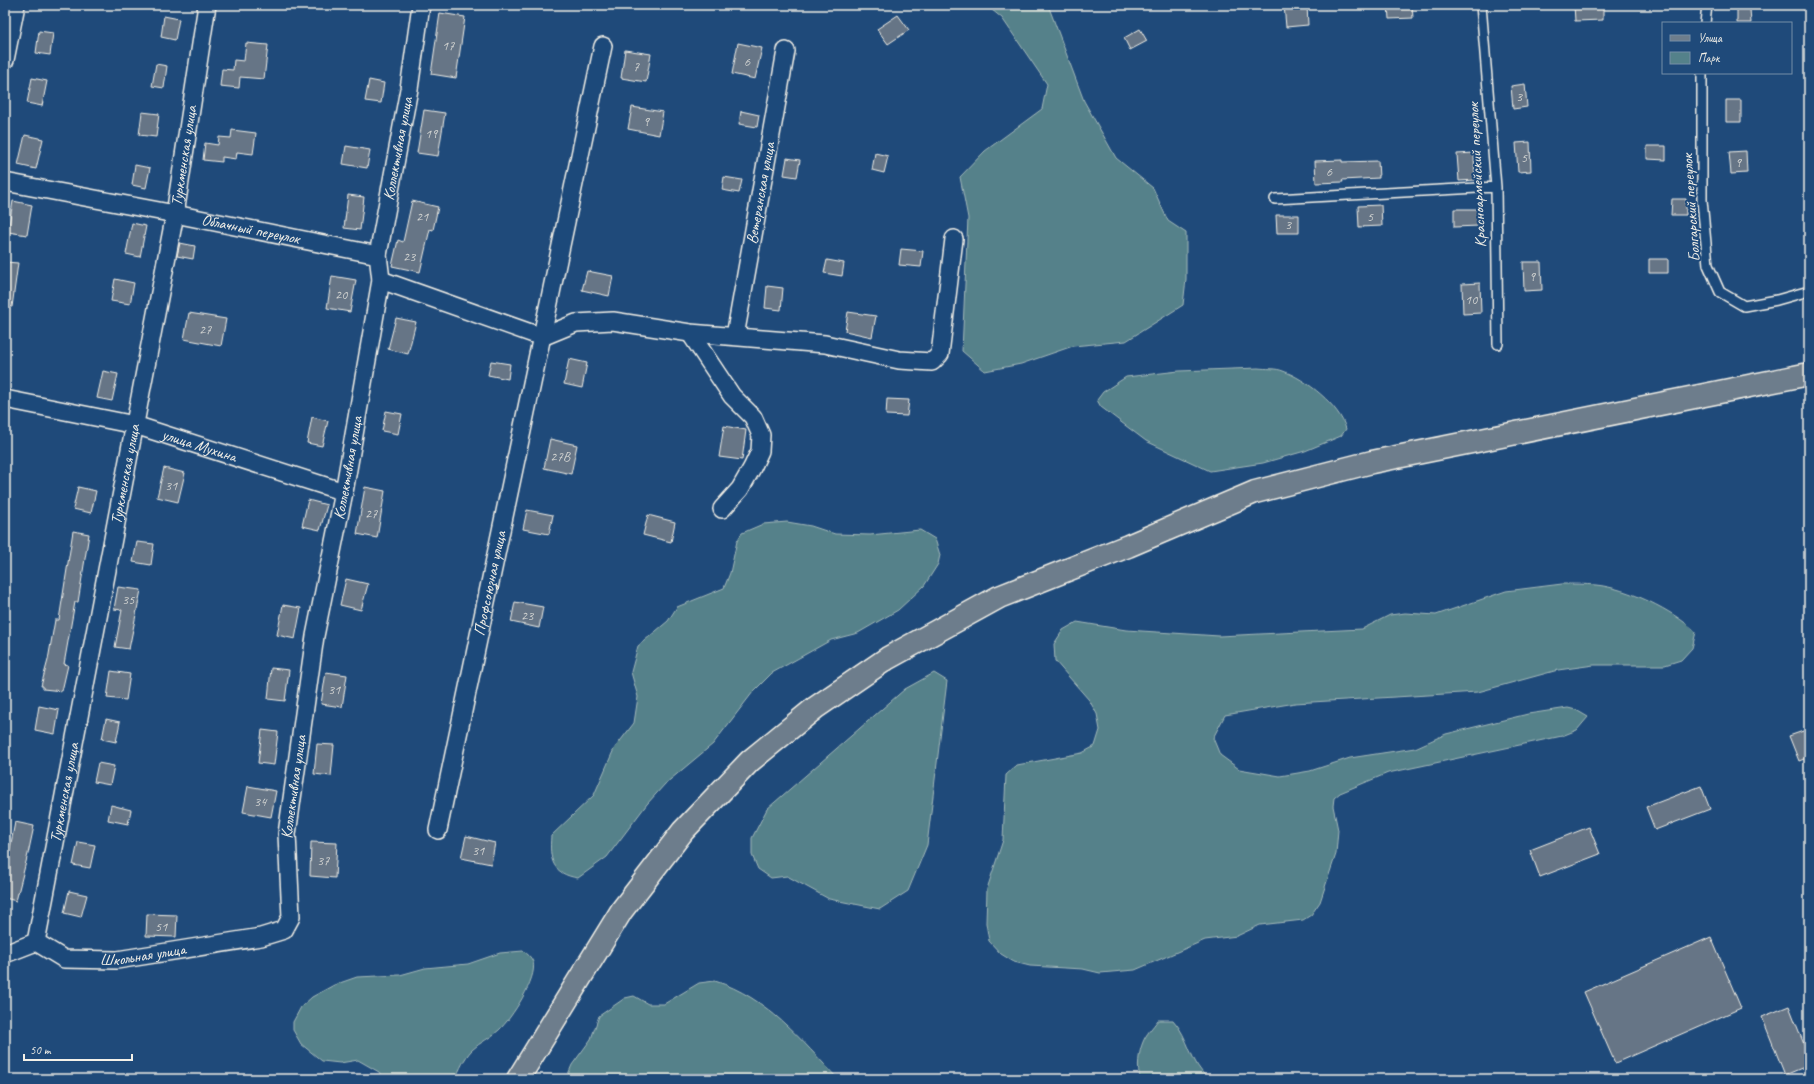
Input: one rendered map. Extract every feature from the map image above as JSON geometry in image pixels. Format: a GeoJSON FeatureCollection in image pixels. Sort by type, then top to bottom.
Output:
{"type":"FeatureCollection","features":[{"type":"Feature","properties":{"kind":"main road"},"geometry":{"type":"LineString","coordinates":[[518,1079],[622,910],[683,831],[750,761],[815,708],[888,658],[999,597],[1128,546],[1254,492],[1372,462],[1809,374]]}},
{"type":"Feature","properties":{"kind":"street"},"geometry":{"type":"LineString","coordinates":[[5,60],[16,5]]}},
{"type":"Feature","properties":{"kind":"street","name":"Туркменская улица"},"geometry":{"type":"LineString","coordinates":[[36,942],[176,214],[207,5]]}},
{"type":"Feature","properties":{"kind":"street","name":"Коллективная улица"},"geometry":{"type":"LineString","coordinates":[[284,930],[291,917],[288,827],[315,636],[344,492],[381,280],[378,255],[409,90],[421,5]]}},
{"type":"Feature","properties":{"kind":"street","name":"Профсоюзная улица"},"geometry":{"type":"LineString","coordinates":[[438,830],[603,46]]}},
{"type":"Feature","properties":{"kind":"street","name":"Ветеранская улица"},"geometry":{"type":"LineString","coordinates":[[735,336],[786,51]]}},
{"type":"Feature","properties":{"kind":"street","name":"Облачный переулок"},"geometry":{"type":"LineString","coordinates":[[5,182],[176,214],[378,255]]}},
{"type":"Feature","properties":{"kind":"street"},"geometry":{"type":"LineString","coordinates":[[381,280],[542,337],[576,323],[613,321],[690,333],[825,344],[899,360],[932,362],[940,354],[954,238]]}},
{"type":"Feature","properties":{"kind":"street"},"geometry":{"type":"LineString","coordinates":[[690,333],[719,374],[732,396],[753,417],[761,435],[760,451],[752,468],[740,489],[722,509]]}},
{"type":"Feature","properties":{"kind":"street","name":"улица Мухина"},"geometry":{"type":"LineString","coordinates":[[5,399],[135,425],[344,492]]}},
{"type":"Feature","properties":{"kind":"street","name":"Школьная улица"},"geometry":{"type":"LineString","coordinates":[[36,942],[64,959],[118,960],[261,937],[284,930]]}},
{"type":"Feature","properties":{"kind":"street"},"geometry":{"type":"LineString","coordinates":[[5,954],[36,942]]}},
{"type":"Feature","properties":{"kind":"lane","name":"Красноармейский переулок"},"geometry":{"type":"LineString","coordinates":[[1481,5],[1496,188],[1498,344]]}},
{"type":"Feature","properties":{"kind":"lane"},"geometry":{"type":"LineString","coordinates":[[1705,22],[1707,5]]}},
{"type":"Feature","properties":{"kind":"lane","name":"Болгарский переулок"},"geometry":{"type":"LineString","coordinates":[[1702,74],[1702,200],[1708,265],[1720,292],[1744,306],[1777,300],[1809,291]]}},
{"type":"Feature","properties":{"kind":"lane"},"geometry":{"type":"LineString","coordinates":[[1275,199],[1496,188]]}},
{"type":"Feature","properties":{"kind":"green space"},"geometry":{"type":"Polygon","coordinates":[[[986,5],[1048,5],[1084,101],[1116,158],[1153,188],[1168,221],[1186,233],[1186,279],[1183,305],[1126,341],[1073,346],[1021,364],[985,371],[962,351],[968,218],[960,177],[985,151],[1042,109],[1047,84],[1002,18],[986,5]]]}},
{"type":"Feature","properties":{"kind":"green space"},"geometry":{"type":"Polygon","coordinates":[[[1258,368],[1283,371],[1302,380],[1321,394],[1337,411],[1343,420],[1346,429],[1341,436],[1305,451],[1263,463],[1210,471],[1146,441],[1101,407],[1097,400],[1103,392],[1126,377],[1179,371],[1258,368]]]}},
{"type":"Feature","properties":{"kind":"green space"},"geometry":{"type":"Polygon","coordinates":[[[787,522],[811,526],[835,534],[870,535],[920,530],[935,539],[940,555],[938,564],[924,586],[898,610],[858,633],[831,640],[772,673],[753,692],[713,744],[665,784],[647,804],[607,857],[578,878],[563,873],[554,864],[552,858],[551,836],[594,795],[614,749],[634,723],[638,697],[631,672],[638,646],[668,621],[677,607],[724,588],[730,573],[737,541],[742,533],[763,524],[787,522]]]}},
{"type":"Feature","properties":{"kind":"green space"},"geometry":{"type":"Polygon","coordinates":[[[1562,584],[1608,587],[1649,601],[1675,616],[1696,632],[1692,648],[1681,660],[1665,665],[1594,665],[1558,670],[1478,692],[1295,703],[1225,715],[1213,738],[1220,755],[1239,769],[1280,776],[1310,771],[1350,758],[1415,748],[1446,734],[1528,714],[1568,708],[1576,710],[1588,717],[1577,730],[1562,736],[1388,773],[1340,793],[1334,798],[1333,806],[1338,830],[1336,854],[1320,902],[1311,915],[1303,920],[1260,925],[1237,936],[1205,940],[1135,970],[1100,973],[1083,969],[1030,966],[1014,962],[1001,954],[989,941],[986,923],[987,889],[1003,840],[1006,775],[1017,765],[1082,753],[1095,746],[1100,730],[1097,714],[1089,700],[1055,661],[1054,644],[1063,630],[1077,622],[1126,630],[1219,636],[1362,629],[1390,615],[1405,613],[1436,615],[1506,591],[1562,584]]]}},
{"type":"Feature","properties":{"kind":"green space"},"geometry":{"type":"Polygon","coordinates":[[[934,673],[947,681],[927,845],[908,891],[880,909],[829,899],[787,876],[771,878],[758,869],[752,855],[752,838],[767,809],[905,689],[934,673]]]}},
{"type":"Feature","properties":{"kind":"green space"},"geometry":{"type":"Polygon","coordinates":[[[523,951],[528,954],[533,962],[533,969],[528,988],[504,1025],[469,1053],[455,1079],[384,1079],[379,1072],[358,1060],[340,1063],[322,1061],[301,1044],[293,1030],[293,1022],[301,1007],[312,997],[334,985],[357,977],[400,975],[425,968],[468,964],[500,953],[523,951]]]}},
{"type":"Feature","properties":{"kind":"green space"},"geometry":{"type":"Polygon","coordinates":[[[715,981],[734,988],[767,1009],[797,1035],[838,1079],[566,1079],[572,1065],[591,1039],[599,1016],[625,998],[634,996],[648,1004],[664,1004],[699,983],[715,981]]]}},
{"type":"Feature","properties":{"kind":"green space"},"geometry":{"type":"Polygon","coordinates":[[[1158,1020],[1173,1020],[1183,1034],[1193,1058],[1209,1079],[1141,1079],[1138,1066],[1139,1055],[1146,1036],[1158,1020]]]}},
{"type":"Feature","properties":{"kind":"building"},"geometry":{"type":"Polygon","coordinates":[[[1284,5],[1307,5],[1308,25],[1286,27],[1284,5]]]}},
{"type":"Feature","properties":{"kind":"building"},"geometry":{"type":"Polygon","coordinates":[[[1388,5],[1412,5],[1413,18],[1389,19],[1388,5]]]}},
{"type":"Feature","properties":{"kind":"building"},"geometry":{"type":"Polygon","coordinates":[[[1574,5],[1603,5],[1603,20],[1575,21],[1574,5]]]}},
{"type":"Feature","properties":{"kind":"building"},"geometry":{"type":"Polygon","coordinates":[[[1737,9],[1750,9],[1751,22],[1737,22],[1737,9]]]}},
{"type":"Feature","properties":{"kind":"building"},"geometry":{"type":"Polygon","coordinates":[[[440,13],[465,17],[456,78],[431,74],[440,13]]]}},
{"type":"Feature","properties":{"kind":"building"},"geometry":{"type":"Polygon","coordinates":[[[898,15],[909,30],[888,44],[877,29],[898,15]]]}},
{"type":"Feature","properties":{"kind":"building"},"geometry":{"type":"Polygon","coordinates":[[[164,16],[179,19],[175,40],[161,37],[164,16]]]}},
{"type":"Feature","properties":{"kind":"building"},"geometry":{"type":"Polygon","coordinates":[[[1140,29],[1147,41],[1130,50],[1124,38],[1140,29]]]}},
{"type":"Feature","properties":{"kind":"building"},"geometry":{"type":"Polygon","coordinates":[[[39,31],[53,33],[50,55],[36,53],[39,31]]]}},
{"type":"Feature","properties":{"kind":"building"},"geometry":{"type":"Polygon","coordinates":[[[246,43],[268,45],[264,79],[240,77],[239,88],[220,86],[222,69],[233,70],[234,60],[244,61],[246,43]]]}},
{"type":"Feature","properties":{"kind":"building"},"geometry":{"type":"Polygon","coordinates":[[[738,43],[762,48],[755,79],[732,74],[738,43]]]}},
{"type":"Feature","properties":{"kind":"building"},"geometry":{"type":"Polygon","coordinates":[[[625,50],[651,54],[646,82],[621,78],[625,50]]]}},
{"type":"Feature","properties":{"kind":"building"},"geometry":{"type":"Polygon","coordinates":[[[156,64],[167,66],[164,88],[152,86],[156,64]]]}},
{"type":"Feature","properties":{"kind":"building"},"geometry":{"type":"Polygon","coordinates":[[[32,78],[47,81],[42,106],[27,103],[32,78]]]}},
{"type":"Feature","properties":{"kind":"building"},"geometry":{"type":"Polygon","coordinates":[[[369,80],[384,83],[381,103],[365,101],[369,80]]]}},
{"type":"Feature","properties":{"kind":"building"},"geometry":{"type":"Polygon","coordinates":[[[1525,84],[1527,107],[1513,109],[1511,86],[1525,84]]]}},
{"type":"Feature","properties":{"kind":"building"},"geometry":{"type":"Polygon","coordinates":[[[1726,100],[1741,100],[1741,122],[1726,122],[1726,100]]]}},
{"type":"Feature","properties":{"kind":"building"},"geometry":{"type":"Polygon","coordinates":[[[632,107],[663,112],[659,135],[628,129],[632,107]]]}},
{"type":"Feature","properties":{"kind":"building"},"geometry":{"type":"Polygon","coordinates":[[[424,110],[445,113],[438,156],[417,153],[424,110]]]}},
{"type":"Feature","properties":{"kind":"building"},"geometry":{"type":"Polygon","coordinates":[[[741,111],[759,115],[757,127],[739,124],[741,111]]]}},
{"type":"Feature","properties":{"kind":"building"},"geometry":{"type":"Polygon","coordinates":[[[142,112],[159,114],[156,137],[139,135],[142,112]]]}},
{"type":"Feature","properties":{"kind":"building"},"geometry":{"type":"Polygon","coordinates":[[[232,130],[256,133],[253,154],[237,152],[236,159],[222,157],[222,162],[203,160],[205,143],[218,145],[219,137],[231,138],[232,130]]]}},
{"type":"Feature","properties":{"kind":"building"},"geometry":{"type":"Polygon","coordinates":[[[25,135],[43,139],[36,169],[18,165],[25,135]]]}},
{"type":"Feature","properties":{"kind":"building"},"geometry":{"type":"Polygon","coordinates":[[[1530,142],[1531,171],[1518,172],[1516,143],[1530,142]]]}},
{"type":"Feature","properties":{"kind":"building"},"geometry":{"type":"Polygon","coordinates":[[[346,146],[370,150],[367,168],[343,164],[346,146]]]}},
{"type":"Feature","properties":{"kind":"building"},"geometry":{"type":"Polygon","coordinates":[[[1647,146],[1666,146],[1666,160],[1647,159],[1647,146]]]}},
{"type":"Feature","properties":{"kind":"building"},"geometry":{"type":"Polygon","coordinates":[[[1746,151],[1747,173],[1731,174],[1729,152],[1746,151]]]}},
{"type":"Feature","properties":{"kind":"building"},"geometry":{"type":"Polygon","coordinates":[[[875,153],[888,156],[884,173],[872,170],[875,153]]]}},
{"type":"Feature","properties":{"kind":"building"},"geometry":{"type":"Polygon","coordinates":[[[1474,153],[1475,180],[1459,181],[1457,154],[1474,153]]]}},
{"type":"Feature","properties":{"kind":"building"},"geometry":{"type":"Polygon","coordinates":[[[787,158],[800,160],[797,177],[784,175],[787,158]]]}},
{"type":"Feature","properties":{"kind":"building"},"geometry":{"type":"Polygon","coordinates":[[[1342,160],[1342,162],[1378,161],[1379,178],[1316,183],[1315,161],[1342,160]]]}},
{"type":"Feature","properties":{"kind":"building"},"geometry":{"type":"Polygon","coordinates":[[[135,165],[150,168],[146,188],[132,185],[135,165]]]}},
{"type":"Feature","properties":{"kind":"building"},"geometry":{"type":"Polygon","coordinates":[[[724,177],[742,180],[739,193],[722,190],[724,177]]]}},
{"type":"Feature","properties":{"kind":"building"},"geometry":{"type":"Polygon","coordinates":[[[348,195],[364,197],[360,230],[344,228],[348,195]]]}},
{"type":"Feature","properties":{"kind":"building"},"geometry":{"type":"Polygon","coordinates":[[[1672,199],[1686,199],[1686,215],[1671,215],[1672,199]]]}},
{"type":"Feature","properties":{"kind":"building"},"geometry":{"type":"Polygon","coordinates":[[[13,201],[32,205],[27,235],[8,232],[13,201]]]}},
{"type":"Feature","properties":{"kind":"building"},"geometry":{"type":"Polygon","coordinates":[[[412,201],[438,207],[433,230],[430,229],[420,272],[392,266],[398,240],[403,242],[412,201]]]}},
{"type":"Feature","properties":{"kind":"building"},"geometry":{"type":"Polygon","coordinates":[[[1381,205],[1382,226],[1359,227],[1358,206],[1381,205]]]}},
{"type":"Feature","properties":{"kind":"building"},"geometry":{"type":"Polygon","coordinates":[[[1454,209],[1479,209],[1479,226],[1454,227],[1454,209]]]}},
{"type":"Feature","properties":{"kind":"building"},"geometry":{"type":"Polygon","coordinates":[[[1276,215],[1299,215],[1299,233],[1277,233],[1276,215]]]}},
{"type":"Feature","properties":{"kind":"building"},"geometry":{"type":"Polygon","coordinates":[[[132,223],[146,226],[140,257],[126,254],[132,223]]]}},
{"type":"Feature","properties":{"kind":"building"},"geometry":{"type":"Polygon","coordinates":[[[180,243],[195,246],[193,259],[177,256],[180,243]]]}},
{"type":"Feature","properties":{"kind":"building"},"geometry":{"type":"Polygon","coordinates":[[[901,249],[923,251],[921,267],[899,265],[901,249]]]}},
{"type":"Feature","properties":{"kind":"building"},"geometry":{"type":"Polygon","coordinates":[[[1649,259],[1668,259],[1668,273],[1649,273],[1649,259]]]}},
{"type":"Feature","properties":{"kind":"building"},"geometry":{"type":"Polygon","coordinates":[[[827,260],[844,263],[842,276],[824,273],[827,260]]]}},
{"type":"Feature","properties":{"kind":"building"},"geometry":{"type":"Polygon","coordinates":[[[5,262],[18,263],[12,307],[5,307],[5,262]]]}},
{"type":"Feature","properties":{"kind":"building"},"geometry":{"type":"Polygon","coordinates":[[[1523,262],[1541,262],[1542,290],[1524,291],[1523,262]]]}},
{"type":"Feature","properties":{"kind":"building"},"geometry":{"type":"Polygon","coordinates":[[[587,271],[613,276],[609,296],[582,290],[587,271]]]}},
{"type":"Feature","properties":{"kind":"building"},"geometry":{"type":"Polygon","coordinates":[[[332,276],[356,280],[350,312],[327,308],[332,276]]]}},
{"type":"Feature","properties":{"kind":"building"},"geometry":{"type":"Polygon","coordinates":[[[115,279],[134,283],[130,304],[111,301],[115,279]]]}},
{"type":"Feature","properties":{"kind":"building"},"geometry":{"type":"Polygon","coordinates":[[[1480,283],[1481,313],[1463,314],[1462,284],[1480,283]]]}},
{"type":"Feature","properties":{"kind":"building"},"geometry":{"type":"Polygon","coordinates":[[[767,286],[783,288],[781,310],[765,308],[767,286]]]}},
{"type":"Feature","properties":{"kind":"building"},"geometry":{"type":"Polygon","coordinates":[[[848,312],[876,316],[872,337],[845,331],[848,312]]]}},
{"type":"Feature","properties":{"kind":"building"},"geometry":{"type":"Polygon","coordinates":[[[189,313],[226,319],[221,346],[184,339],[189,313]]]}},
{"type":"Feature","properties":{"kind":"building"},"geometry":{"type":"Polygon","coordinates":[[[396,318],[416,322],[408,354],[388,349],[396,318]]]}},
{"type":"Feature","properties":{"kind":"building"},"geometry":{"type":"Polygon","coordinates":[[[569,359],[587,363],[582,388],[564,384],[569,359]]]}},
{"type":"Feature","properties":{"kind":"building"},"geometry":{"type":"Polygon","coordinates":[[[491,361],[510,364],[508,379],[488,375],[491,361]]]}},
{"type":"Feature","properties":{"kind":"building"},"geometry":{"type":"Polygon","coordinates":[[[103,371],[118,374],[112,401],[97,398],[103,371]]]}},
{"type":"Feature","properties":{"kind":"building"},"geometry":{"type":"Polygon","coordinates":[[[887,399],[909,400],[907,416],[886,415],[887,399]]]}},
{"type":"Feature","properties":{"kind":"building"},"geometry":{"type":"Polygon","coordinates":[[[386,411],[402,414],[398,434],[382,431],[386,411]]]}},
{"type":"Feature","properties":{"kind":"building"},"geometry":{"type":"Polygon","coordinates":[[[312,417],[328,421],[322,446],[307,443],[312,417]]]}},
{"type":"Feature","properties":{"kind":"building"},"geometry":{"type":"Polygon","coordinates":[[[724,426],[746,430],[742,460],[719,457],[724,426]]]}},
{"type":"Feature","properties":{"kind":"building"},"geometry":{"type":"Polygon","coordinates":[[[550,439],[577,445],[571,474],[544,468],[550,439]]]}},
{"type":"Feature","properties":{"kind":"building"},"geometry":{"type":"Polygon","coordinates":[[[164,468],[185,473],[178,502],[157,497],[164,468]]]}},
{"type":"Feature","properties":{"kind":"building"},"geometry":{"type":"Polygon","coordinates":[[[78,487],[96,491],[91,513],[73,509],[78,487]]]}},
{"type":"Feature","properties":{"kind":"building"},"geometry":{"type":"Polygon","coordinates":[[[365,487],[385,491],[377,538],[357,534],[365,487]]]}},
{"type":"Feature","properties":{"kind":"building"},"geometry":{"type":"Polygon","coordinates":[[[308,500],[327,505],[320,530],[302,526],[308,500]]]}},
{"type":"Feature","properties":{"kind":"building"},"geometry":{"type":"Polygon","coordinates":[[[527,510],[553,515],[549,534],[523,529],[527,510]]]}},
{"type":"Feature","properties":{"kind":"building"},"geometry":{"type":"Polygon","coordinates":[[[648,515],[675,522],[671,542],[643,535],[648,515]]]}},
{"type":"Feature","properties":{"kind":"building"},"geometry":{"type":"Polygon","coordinates":[[[73,531],[89,534],[78,602],[75,602],[64,664],[68,665],[62,691],[43,689],[43,686],[41,686],[48,660],[55,620],[59,620],[73,531]]]}},
{"type":"Feature","properties":{"kind":"building"},"geometry":{"type":"Polygon","coordinates":[[[137,542],[154,544],[151,565],[133,562],[137,542]]]}},
{"type":"Feature","properties":{"kind":"building"},"geometry":{"type":"Polygon","coordinates":[[[346,579],[368,584],[361,610],[340,605],[346,579]]]}},
{"type":"Feature","properties":{"kind":"building"},"geometry":{"type":"Polygon","coordinates":[[[118,587],[141,590],[129,649],[115,647],[122,610],[114,609],[118,587]]]}},
{"type":"Feature","properties":{"kind":"building"},"geometry":{"type":"Polygon","coordinates":[[[515,602],[543,607],[539,628],[511,622],[515,602]]]}},
{"type":"Feature","properties":{"kind":"building"},"geometry":{"type":"Polygon","coordinates":[[[283,605],[301,608],[295,639],[277,635],[283,605]]]}},
{"type":"Feature","properties":{"kind":"building"},"geometry":{"type":"Polygon","coordinates":[[[271,668],[289,670],[285,701],[268,699],[271,668]]]}},
{"type":"Feature","properties":{"kind":"building"},"geometry":{"type":"Polygon","coordinates":[[[111,671],[130,674],[126,700],[107,698],[111,671]]]}},
{"type":"Feature","properties":{"kind":"building"},"geometry":{"type":"Polygon","coordinates":[[[326,672],[347,675],[342,707],[321,704],[326,672]]]}},
{"type":"Feature","properties":{"kind":"building"},"geometry":{"type":"Polygon","coordinates":[[[39,706],[59,710],[55,734],[35,730],[39,706]]]}},
{"type":"Feature","properties":{"kind":"building"},"geometry":{"type":"Polygon","coordinates":[[[106,719],[120,722],[116,742],[102,739],[106,719]]]}},
{"type":"Feature","properties":{"kind":"building"},"geometry":{"type":"Polygon","coordinates":[[[1809,729],[1809,757],[1799,761],[1789,736],[1809,729]]]}},
{"type":"Feature","properties":{"kind":"building"},"geometry":{"type":"Polygon","coordinates":[[[262,730],[278,732],[274,765],[258,763],[262,730]]]}},
{"type":"Feature","properties":{"kind":"building"},"geometry":{"type":"Polygon","coordinates":[[[317,744],[334,745],[331,776],[314,774],[317,744]]]}},
{"type":"Feature","properties":{"kind":"building"},"geometry":{"type":"Polygon","coordinates":[[[98,763],[114,766],[110,785],[94,782],[98,763]]]}},
{"type":"Feature","properties":{"kind":"building"},"geometry":{"type":"Polygon","coordinates":[[[248,786],[276,791],[271,817],[243,812],[248,786]]]}},
{"type":"Feature","properties":{"kind":"building"},"geometry":{"type":"Polygon","coordinates":[[[1701,786],[1710,809],[1655,830],[1646,807],[1701,786]]]}},
{"type":"Feature","properties":{"kind":"building"},"geometry":{"type":"Polygon","coordinates":[[[111,805],[131,810],[128,824],[108,820],[111,805]]]}},
{"type":"Feature","properties":{"kind":"building"},"geometry":{"type":"Polygon","coordinates":[[[15,822],[34,826],[16,901],[5,898],[5,870],[15,822]]]}},
{"type":"Feature","properties":{"kind":"building"},"geometry":{"type":"Polygon","coordinates":[[[1589,827],[1600,854],[1540,877],[1530,850],[1589,827]]]}},
{"type":"Feature","properties":{"kind":"building"},"geometry":{"type":"Polygon","coordinates":[[[466,836],[495,843],[491,864],[461,858],[466,836]]]}},
{"type":"Feature","properties":{"kind":"building"},"geometry":{"type":"Polygon","coordinates":[[[78,842],[95,845],[90,868],[73,865],[78,842]]]}},
{"type":"Feature","properties":{"kind":"building"},"geometry":{"type":"Polygon","coordinates":[[[311,842],[337,843],[335,878],[310,876],[311,842]]]}},
{"type":"Feature","properties":{"kind":"building"},"geometry":{"type":"Polygon","coordinates":[[[69,891],[87,895],[81,917],[64,913],[69,891]]]}},
{"type":"Feature","properties":{"kind":"building"},"geometry":{"type":"Polygon","coordinates":[[[147,914],[177,915],[176,937],[146,936],[147,914]]]}},
{"type":"Feature","properties":{"kind":"building"},"geometry":{"type":"Polygon","coordinates":[[[1711,937],[1741,1008],[1615,1063],[1584,992],[1711,937]]]}},
{"type":"Feature","properties":{"kind":"building"},"geometry":{"type":"Polygon","coordinates":[[[1789,1006],[1809,1057],[1809,1065],[1785,1075],[1762,1017],[1789,1006]]]}}]}
